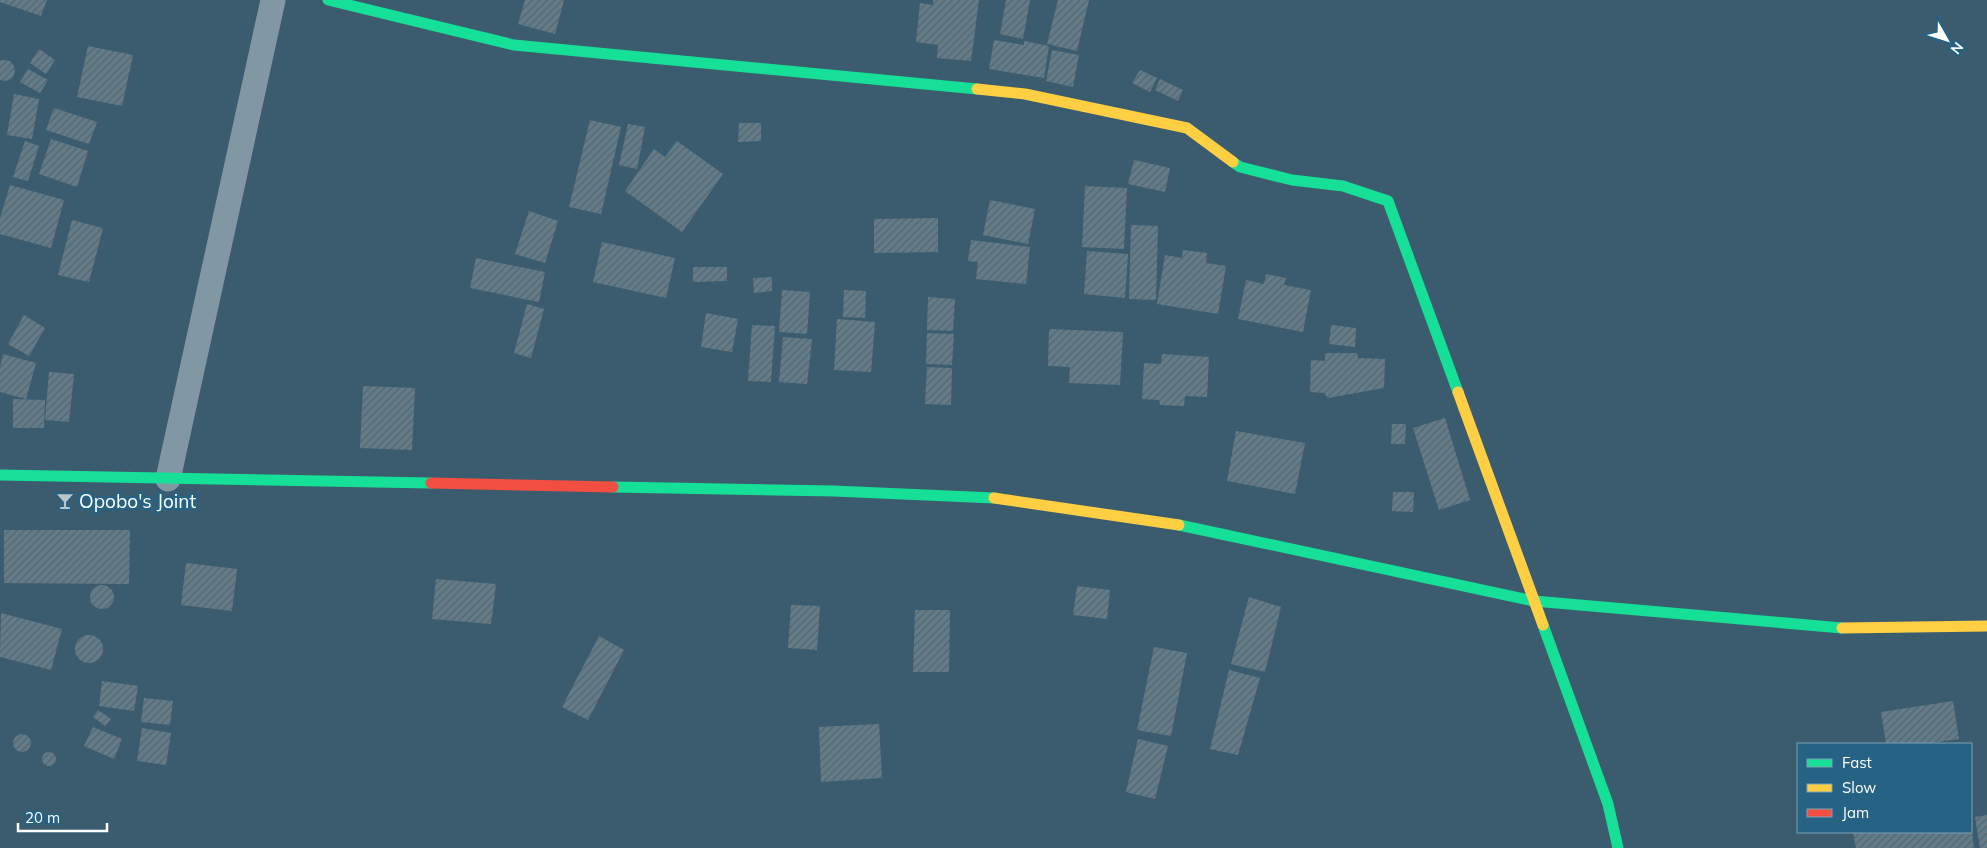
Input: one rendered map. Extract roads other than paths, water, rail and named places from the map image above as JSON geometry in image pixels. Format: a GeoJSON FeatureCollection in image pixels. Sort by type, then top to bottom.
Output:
{"type":"FeatureCollection","features":[{"type":"Feature","properties":{"kind":"street"},"geometry":{"type":"LineString","coordinates":[[168,479],[273,0]]}},
{"type":"Feature","properties":{"kind":"street"},"geometry":{"type":"LineString","coordinates":[[328,0],[514,45],[1025,94],[1187,128],[1240,167],[1292,180],[1343,186],[1388,200],[1608,804],[1618,848]]}},
{"type":"Feature","properties":{"kind":"street"},"geometry":{"type":"LineString","coordinates":[[0,474],[168,479],[824,491],[1002,498],[1189,527],[1534,601],[1842,628],[1987,626]]}},
{"type":"Feature","properties":{"kind":"place","name":"Opobo's Joint"},"geometry":{"type":"Point","coordinates":[65,501]}}]}
